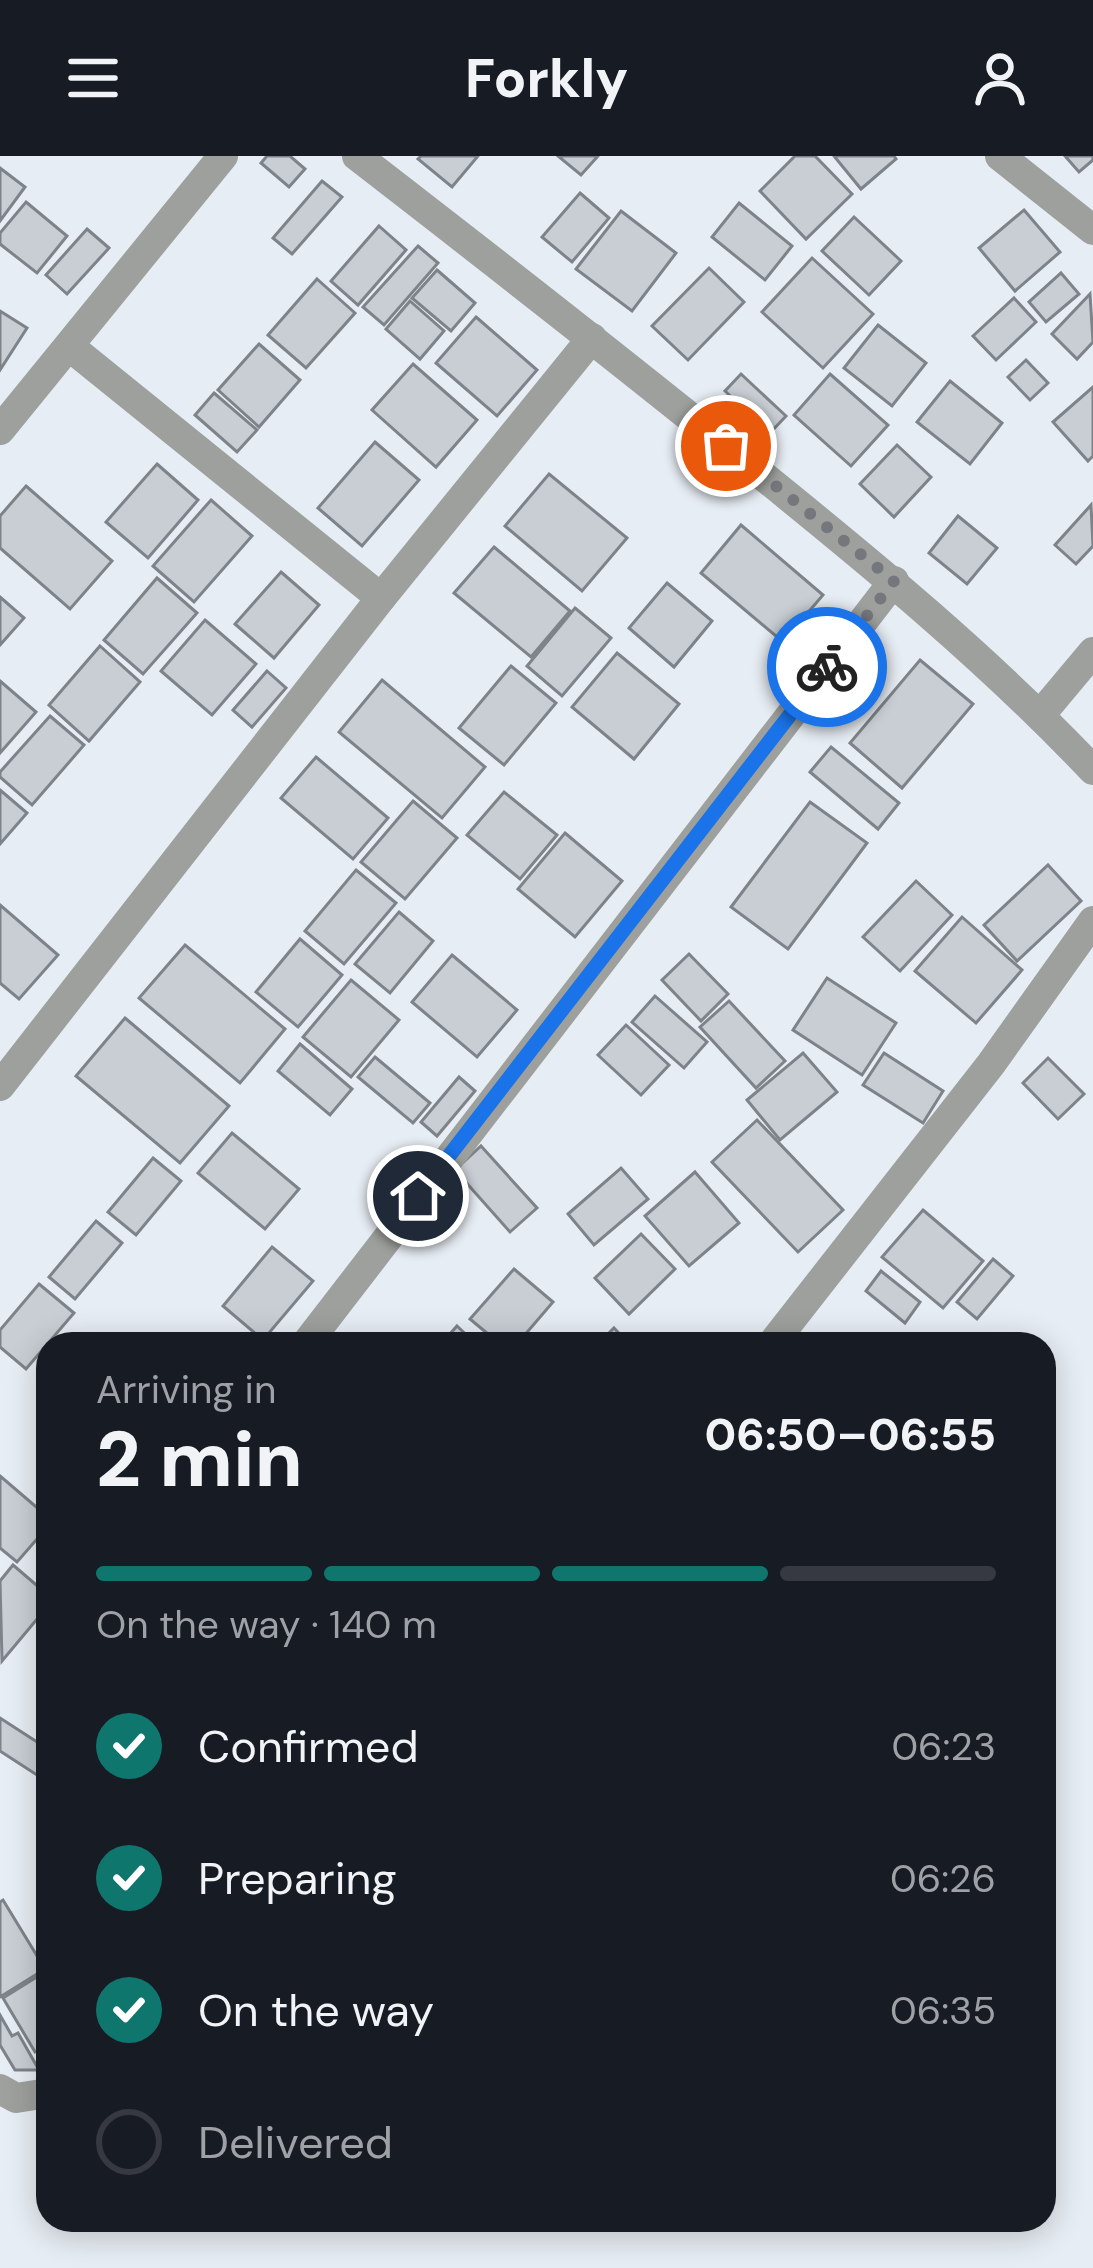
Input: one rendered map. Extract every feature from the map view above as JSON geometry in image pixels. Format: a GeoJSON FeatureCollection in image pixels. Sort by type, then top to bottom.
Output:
{"type":"FeatureCollection","features":[{"type":"Feature","properties":{"kind":"street"},"geometry":{"type":"LineString","coordinates":[[0,430],[223,156]]}},
{"type":"Feature","properties":{"kind":"street"},"geometry":{"type":"LineString","coordinates":[[357,156],[894,581],[1041,714],[1093,770]]}},
{"type":"Feature","properties":{"kind":"street"},"geometry":{"type":"LineString","coordinates":[[1000,156],[1093,230]]}},
{"type":"Feature","properties":{"kind":"street"},"geometry":{"type":"LineString","coordinates":[[0,1086],[381,598],[592,338]]}},
{"type":"Feature","properties":{"kind":"street"},"geometry":{"type":"LineString","coordinates":[[69,346],[381,598]]}},
{"type":"Feature","properties":{"kind":"street"},"geometry":{"type":"LineString","coordinates":[[314,1332],[894,581]]}},
{"type":"Feature","properties":{"kind":"street"},"geometry":{"type":"LineString","coordinates":[[1041,714],[1093,652]]}},
{"type":"Feature","properties":{"kind":"street"},"geometry":{"type":"LineString","coordinates":[[781,1332],[991,1064],[1093,921]]}},
{"type":"Feature","properties":{"kind":"street"},"geometry":{"type":"LineString","coordinates":[[0,2089],[16,2098],[36,2095]]}},
{"type":"Feature","properties":{"kind":"building"},"geometry":{"type":"Polygon","coordinates":[[[267,156],[290,156],[305,169],[289,187],[261,163],[267,156]]]}},
{"type":"Feature","properties":{"kind":"building"},"geometry":{"type":"Polygon","coordinates":[[[478,156],[452,187],[418,159],[478,156]]]}},
{"type":"Feature","properties":{"kind":"building"},"geometry":{"type":"Polygon","coordinates":[[[558,156],[598,156],[581,175],[558,156]]]}},
{"type":"Feature","properties":{"kind":"building"},"geometry":{"type":"Polygon","coordinates":[[[795,156],[815,156],[852,194],[806,239],[760,191],[795,156]]]}},
{"type":"Feature","properties":{"kind":"building"},"geometry":{"type":"Polygon","coordinates":[[[834,156],[894,156],[896,159],[861,189],[834,156]]]}},
{"type":"Feature","properties":{"kind":"building"},"geometry":{"type":"Polygon","coordinates":[[[1065,156],[1093,156],[1093,160],[1079,172],[1065,156]]]}},
{"type":"Feature","properties":{"kind":"building"},"geometry":{"type":"Polygon","coordinates":[[[0,168],[25,187],[0,221],[0,168]]]}},
{"type":"Feature","properties":{"kind":"building"},"geometry":{"type":"Polygon","coordinates":[[[322,181],[342,197],[292,254],[273,238],[322,181]]]}},
{"type":"Feature","properties":{"kind":"building"},"geometry":{"type":"Polygon","coordinates":[[[580,193],[609,218],[572,262],[542,237],[580,193]]]}},
{"type":"Feature","properties":{"kind":"building"},"geometry":{"type":"Polygon","coordinates":[[[26,202],[67,236],[37,273],[0,244],[0,233],[26,202]]]}},
{"type":"Feature","properties":{"kind":"building"},"geometry":{"type":"Polygon","coordinates":[[[739,203],[792,246],[765,280],[712,237],[739,203]]]}},
{"type":"Feature","properties":{"kind":"building"},"geometry":{"type":"Polygon","coordinates":[[[1024,210],[1060,252],[1015,291],[979,248],[1024,210]]]}},
{"type":"Feature","properties":{"kind":"building"},"geometry":{"type":"Polygon","coordinates":[[[621,211],[676,253],[632,311],[576,269],[621,211]]]}},
{"type":"Feature","properties":{"kind":"building"},"geometry":{"type":"Polygon","coordinates":[[[854,217],[901,261],[869,295],[822,251],[854,217]]]}},
{"type":"Feature","properties":{"kind":"building"},"geometry":{"type":"Polygon","coordinates":[[[379,226],[406,250],[358,305],[331,281],[379,226]]]}},
{"type":"Feature","properties":{"kind":"building"},"geometry":{"type":"Polygon","coordinates":[[[87,229],[109,248],[67,294],[46,275],[87,229]]]}},
{"type":"Feature","properties":{"kind":"building"},"geometry":{"type":"Polygon","coordinates":[[[418,246],[438,263],[384,325],[363,307],[418,246]]]}},
{"type":"Feature","properties":{"kind":"building"},"geometry":{"type":"Polygon","coordinates":[[[812,258],[873,314],[823,368],[762,312],[812,258]]]}},
{"type":"Feature","properties":{"kind":"building"},"geometry":{"type":"Polygon","coordinates":[[[709,268],[744,302],[688,360],[652,326],[709,268]]]}},
{"type":"Feature","properties":{"kind":"building"},"geometry":{"type":"Polygon","coordinates":[[[437,270],[475,303],[451,331],[412,298],[437,270]]]}},
{"type":"Feature","properties":{"kind":"building"},"geometry":{"type":"Polygon","coordinates":[[[1061,273],[1079,294],[1046,322],[1029,302],[1061,273]]]}},
{"type":"Feature","properties":{"kind":"building"},"geometry":{"type":"Polygon","coordinates":[[[317,279],[355,313],[306,368],[268,335],[317,279]]]}},
{"type":"Feature","properties":{"kind":"building"},"geometry":{"type":"Polygon","coordinates":[[[1090,294],[1093,342],[1077,359],[1052,334],[1090,294]]]}},
{"type":"Feature","properties":{"kind":"building"},"geometry":{"type":"Polygon","coordinates":[[[1014,298],[1036,322],[996,360],[973,336],[1014,298]]]}},
{"type":"Feature","properties":{"kind":"building"},"geometry":{"type":"Polygon","coordinates":[[[410,301],[444,331],[420,359],[386,329],[410,301]]]}},
{"type":"Feature","properties":{"kind":"building"},"geometry":{"type":"Polygon","coordinates":[[[0,311],[27,328],[0,370],[0,311]]]}},
{"type":"Feature","properties":{"kind":"building"},"geometry":{"type":"Polygon","coordinates":[[[476,317],[537,370],[497,416],[436,363],[476,317]]]}},
{"type":"Feature","properties":{"kind":"building"},"geometry":{"type":"Polygon","coordinates":[[[878,325],[926,363],[892,406],[844,368],[878,325]]]}},
{"type":"Feature","properties":{"kind":"building"},"geometry":{"type":"Polygon","coordinates":[[[259,344],[300,380],[259,427],[218,390],[259,344]]]}},
{"type":"Feature","properties":{"kind":"building"},"geometry":{"type":"Polygon","coordinates":[[[1026,360],[1048,383],[1030,400],[1008,377],[1026,360]]]}},
{"type":"Feature","properties":{"kind":"building"},"geometry":{"type":"Polygon","coordinates":[[[413,364],[477,420],[436,467],[372,410],[413,364]]]}},
{"type":"Feature","properties":{"kind":"building"},"geometry":{"type":"Polygon","coordinates":[[[741,374],[786,416],[770,433],[725,391],[741,374]]]}},
{"type":"Feature","properties":{"kind":"building"},"geometry":{"type":"Polygon","coordinates":[[[830,374],[888,425],[851,466],[794,415],[830,374]]]}},
{"type":"Feature","properties":{"kind":"building"},"geometry":{"type":"Polygon","coordinates":[[[950,381],[1002,423],[970,464],[917,422],[950,381]]]}},
{"type":"Feature","properties":{"kind":"building"},"geometry":{"type":"Polygon","coordinates":[[[1093,387],[1093,456],[1088,461],[1053,422],[1093,387]]]}},
{"type":"Feature","properties":{"kind":"building"},"geometry":{"type":"Polygon","coordinates":[[[214,393],[257,430],[237,452],[195,415],[214,393]]]}},
{"type":"Feature","properties":{"kind":"building"},"geometry":{"type":"Polygon","coordinates":[[[375,442],[419,480],[362,546],[318,508],[375,442]]]}},
{"type":"Feature","properties":{"kind":"building"},"geometry":{"type":"Polygon","coordinates":[[[897,445],[931,477],[894,517],[860,484],[897,445]]]}},
{"type":"Feature","properties":{"kind":"building"},"geometry":{"type":"Polygon","coordinates":[[[157,464],[198,500],[148,558],[106,522],[157,464]]]}},
{"type":"Feature","properties":{"kind":"building"},"geometry":{"type":"Polygon","coordinates":[[[549,474],[627,538],[582,591],[505,526],[549,474]]]}},
{"type":"Feature","properties":{"kind":"building"},"geometry":{"type":"Polygon","coordinates":[[[26,486],[112,561],[70,609],[0,548],[0,516],[26,486]]]}},
{"type":"Feature","properties":{"kind":"building"},"geometry":{"type":"Polygon","coordinates":[[[211,500],[252,536],[194,602],[153,566],[211,500]]]}},
{"type":"Feature","properties":{"kind":"building"},"geometry":{"type":"Polygon","coordinates":[[[1091,505],[1093,546],[1076,564],[1055,545],[1091,505]]]}},
{"type":"Feature","properties":{"kind":"building"},"geometry":{"type":"Polygon","coordinates":[[[958,516],[997,548],[967,584],[929,553],[958,516]]]}},
{"type":"Feature","properties":{"kind":"building"},"geometry":{"type":"Polygon","coordinates":[[[741,525],[823,595],[783,642],[701,573],[741,525]]]}},
{"type":"Feature","properties":{"kind":"building"},"geometry":{"type":"Polygon","coordinates":[[[494,547],[570,611],[531,657],[454,593],[494,547]]]}},
{"type":"Feature","properties":{"kind":"building"},"geometry":{"type":"Polygon","coordinates":[[[281,572],[319,605],[274,658],[235,624],[281,572]]]}},
{"type":"Feature","properties":{"kind":"building"},"geometry":{"type":"Polygon","coordinates":[[[157,578],[197,613],[143,674],[104,640],[157,578]]]}},
{"type":"Feature","properties":{"kind":"building"},"geometry":{"type":"Polygon","coordinates":[[[667,583],[712,621],[674,667],[629,628],[667,583]]]}},
{"type":"Feature","properties":{"kind":"building"},"geometry":{"type":"Polygon","coordinates":[[[0,597],[24,618],[0,645],[0,597]]]}},
{"type":"Feature","properties":{"kind":"building"},"geometry":{"type":"Polygon","coordinates":[[[575,608],[611,638],[562,696],[527,666],[575,608]]]}},
{"type":"Feature","properties":{"kind":"building"},"geometry":{"type":"Polygon","coordinates":[[[205,620],[256,664],[212,715],[161,671],[205,620]]]}},
{"type":"Feature","properties":{"kind":"building"},"geometry":{"type":"Polygon","coordinates":[[[100,646],[140,682],[89,741],[49,705],[100,646]]]}},
{"type":"Feature","properties":{"kind":"building"},"geometry":{"type":"Polygon","coordinates":[[[617,653],[679,704],[634,759],[572,707],[617,653]]]}},
{"type":"Feature","properties":{"kind":"building"},"geometry":{"type":"Polygon","coordinates":[[[920,660],[973,704],[902,788],[850,743],[920,660]]]}},
{"type":"Feature","properties":{"kind":"building"},"geometry":{"type":"Polygon","coordinates":[[[511,666],[556,703],[504,765],[459,728],[511,666]]]}},
{"type":"Feature","properties":{"kind":"building"},"geometry":{"type":"Polygon","coordinates":[[[267,671],[286,688],[252,727],[233,710],[267,671]]]}},
{"type":"Feature","properties":{"kind":"building"},"geometry":{"type":"Polygon","coordinates":[[[382,680],[485,767],[442,818],[339,732],[382,680]]]}},
{"type":"Feature","properties":{"kind":"building"},"geometry":{"type":"Polygon","coordinates":[[[0,681],[36,712],[0,753],[0,681]]]}},
{"type":"Feature","properties":{"kind":"building"},"geometry":{"type":"Polygon","coordinates":[[[50,716],[84,745],[32,805],[0,772],[50,716]]]}},
{"type":"Feature","properties":{"kind":"building"},"geometry":{"type":"Polygon","coordinates":[[[831,747],[899,803],[878,829],[810,772],[831,747]]]}},
{"type":"Feature","properties":{"kind":"building"},"geometry":{"type":"Polygon","coordinates":[[[316,757],[388,818],[353,859],[281,798],[316,757]]]}},
{"type":"Feature","properties":{"kind":"building"},"geometry":{"type":"Polygon","coordinates":[[[0,790],[27,813],[0,844],[0,790]]]}},
{"type":"Feature","properties":{"kind":"building"},"geometry":{"type":"Polygon","coordinates":[[[504,792],[557,835],[520,879],[467,835],[504,792]]]}},
{"type":"Feature","properties":{"kind":"building"},"geometry":{"type":"Polygon","coordinates":[[[413,801],[457,838],[405,899],[361,862],[413,801]]]}},
{"type":"Feature","properties":{"kind":"building"},"geometry":{"type":"Polygon","coordinates":[[[810,802],[867,843],[788,949],[731,907],[810,802]]]}},
{"type":"Feature","properties":{"kind":"building"},"geometry":{"type":"Polygon","coordinates":[[[565,833],[622,881],[575,937],[518,889],[565,833]]]}},
{"type":"Feature","properties":{"kind":"building"},"geometry":{"type":"Polygon","coordinates":[[[1048,865],[1081,901],[1017,961],[984,925],[1048,865]]]}},
{"type":"Feature","properties":{"kind":"building"},"geometry":{"type":"Polygon","coordinates":[[[356,870],[396,903],[344,964],[305,931],[356,870]]]}},
{"type":"Feature","properties":{"kind":"building"},"geometry":{"type":"Polygon","coordinates":[[[916,881],[952,915],[900,971],[863,937],[916,881]]]}},
{"type":"Feature","properties":{"kind":"building"},"geometry":{"type":"Polygon","coordinates":[[[0,905],[58,955],[19,999],[0,983],[0,905]]]}},
{"type":"Feature","properties":{"kind":"building"},"geometry":{"type":"Polygon","coordinates":[[[399,912],[433,941],[390,993],[355,964],[399,912]]]}},
{"type":"Feature","properties":{"kind":"building"},"geometry":{"type":"Polygon","coordinates":[[[962,917],[1022,970],[976,1023],[915,971],[962,917]]]}},
{"type":"Feature","properties":{"kind":"building"},"geometry":{"type":"Polygon","coordinates":[[[300,939],[342,975],[298,1027],[256,992],[300,939]]]}},
{"type":"Feature","properties":{"kind":"building"},"geometry":{"type":"Polygon","coordinates":[[[185,945],[285,1029],[240,1083],[139,998],[185,945]]]}},
{"type":"Feature","properties":{"kind":"building"},"geometry":{"type":"Polygon","coordinates":[[[689,954],[728,994],[701,1021],[662,980],[689,954]]]}},
{"type":"Feature","properties":{"kind":"building"},"geometry":{"type":"Polygon","coordinates":[[[452,955],[517,1010],[477,1057],[412,1002],[452,955]]]}},
{"type":"Feature","properties":{"kind":"building"},"geometry":{"type":"Polygon","coordinates":[[[827,978],[896,1023],[862,1075],[793,1030],[827,978]]]}},
{"type":"Feature","properties":{"kind":"building"},"geometry":{"type":"Polygon","coordinates":[[[351,980],[399,1020],[351,1077],[303,1037],[351,980]]]}},
{"type":"Feature","properties":{"kind":"building"},"geometry":{"type":"Polygon","coordinates":[[[655,996],[707,1042],[684,1068],[632,1022],[655,996]]]}},
{"type":"Feature","properties":{"kind":"building"},"geometry":{"type":"Polygon","coordinates":[[[729,1001],[785,1061],[756,1088],[700,1027],[729,1001]]]}},
{"type":"Feature","properties":{"kind":"building"},"geometry":{"type":"Polygon","coordinates":[[[125,1018],[229,1106],[180,1163],[76,1076],[125,1018]]]}},
{"type":"Feature","properties":{"kind":"building"},"geometry":{"type":"Polygon","coordinates":[[[626,1025],[669,1065],[641,1095],[598,1055],[626,1025]]]}},
{"type":"Feature","properties":{"kind":"building"},"geometry":{"type":"Polygon","coordinates":[[[300,1044],[352,1089],[330,1115],[278,1071],[300,1044]]]}},
{"type":"Feature","properties":{"kind":"building"},"geometry":{"type":"Polygon","coordinates":[[[803,1053],[837,1092],[780,1140],[747,1100],[803,1053]]]}},
{"type":"Feature","properties":{"kind":"building"},"geometry":{"type":"Polygon","coordinates":[[[884,1053],[943,1091],[923,1123],[863,1085],[884,1053]]]}},
{"type":"Feature","properties":{"kind":"building"},"geometry":{"type":"Polygon","coordinates":[[[375,1057],[430,1103],[413,1123],[358,1077],[375,1057]]]}},
{"type":"Feature","properties":{"kind":"building"},"geometry":{"type":"Polygon","coordinates":[[[1048,1058],[1084,1094],[1058,1119],[1023,1083],[1048,1058]]]}},
{"type":"Feature","properties":{"kind":"building"},"geometry":{"type":"Polygon","coordinates":[[[459,1077],[475,1091],[437,1136],[421,1122],[459,1077]]]}},
{"type":"Feature","properties":{"kind":"building"},"geometry":{"type":"Polygon","coordinates":[[[757,1120],[843,1210],[798,1252],[712,1162],[757,1120]]]}},
{"type":"Feature","properties":{"kind":"building"},"geometry":{"type":"Polygon","coordinates":[[[232,1133],[299,1189],[265,1229],[198,1173],[232,1133]]]}},
{"type":"Feature","properties":{"kind":"building"},"geometry":{"type":"Polygon","coordinates":[[[481,1146],[537,1208],[510,1232],[455,1170],[481,1146]]]}},
{"type":"Feature","properties":{"kind":"building"},"geometry":{"type":"Polygon","coordinates":[[[153,1158],[181,1181],[136,1235],[108,1212],[153,1158]]]}},
{"type":"Feature","properties":{"kind":"building"},"geometry":{"type":"Polygon","coordinates":[[[621,1168],[648,1199],[594,1245],[568,1214],[621,1168]]]}},
{"type":"Feature","properties":{"kind":"building"},"geometry":{"type":"Polygon","coordinates":[[[695,1172],[739,1223],[689,1266],[645,1216],[695,1172]]]}},
{"type":"Feature","properties":{"kind":"building"},"geometry":{"type":"Polygon","coordinates":[[[923,1210],[983,1261],[943,1308],[882,1257],[923,1210]]]}},
{"type":"Feature","properties":{"kind":"building"},"geometry":{"type":"Polygon","coordinates":[[[96,1221],[122,1243],[75,1299],[49,1277],[96,1221]]]}},
{"type":"Feature","properties":{"kind":"building"},"geometry":{"type":"Polygon","coordinates":[[[641,1234],[675,1269],[629,1314],[595,1278],[641,1234]]]}},
{"type":"Feature","properties":{"kind":"building"},"geometry":{"type":"Polygon","coordinates":[[[272,1247],[313,1281],[270,1332],[254,1332],[223,1306],[272,1247]]]}},
{"type":"Feature","properties":{"kind":"building"},"geometry":{"type":"Polygon","coordinates":[[[993,1259],[1013,1276],[977,1319],[957,1302],[993,1259]]]}},
{"type":"Feature","properties":{"kind":"building"},"geometry":{"type":"Polygon","coordinates":[[[514,1269],[553,1302],[527,1332],[486,1332],[470,1319],[514,1269]]]}},
{"type":"Feature","properties":{"kind":"building"},"geometry":{"type":"Polygon","coordinates":[[[881,1271],[920,1302],[905,1323],[866,1291],[881,1271]]]}},
{"type":"Feature","properties":{"kind":"building"},"geometry":{"type":"Polygon","coordinates":[[[39,1284],[74,1313],[58,1332],[36,1332],[36,1357],[26,1369],[0,1347],[0,1330],[39,1284]]]}},
{"type":"Feature","properties":{"kind":"building"},"geometry":{"type":"Polygon","coordinates":[[[0,1476],[36,1507],[36,1540],[17,1562],[0,1548],[0,1476]]]}},
{"type":"Feature","properties":{"kind":"building"},"geometry":{"type":"Polygon","coordinates":[[[13,1565],[36,1585],[36,1620],[2,1661],[0,1581],[13,1565]]]}},
{"type":"Feature","properties":{"kind":"building"},"geometry":{"type":"Polygon","coordinates":[[[0,1718],[36,1741],[36,1774],[0,1751],[0,1718]]]}},
{"type":"Feature","properties":{"kind":"building"},"geometry":{"type":"Polygon","coordinates":[[[3,1900],[36,1954],[36,1975],[0,1997],[3,1900]]]}},
{"type":"Feature","properties":{"kind":"building"},"geometry":{"type":"Polygon","coordinates":[[[36,1977],[35,2052],[3,1998],[36,1977]]]}},
{"type":"Feature","properties":{"kind":"building"},"geometry":{"type":"Polygon","coordinates":[[[0,2015],[12,2036],[18,2033],[36,2070],[15,2070],[0,2045],[0,2015]]]}},
{"type":"Feature","properties":{"kind":"way so far"},"geometry":{"type":"LineString","coordinates":[[726,446],[894,581],[827,667]]}},
{"type":"Feature","properties":{"kind":"route"},"geometry":{"type":"LineString","coordinates":[[418,1196],[827,667]]}}]}
